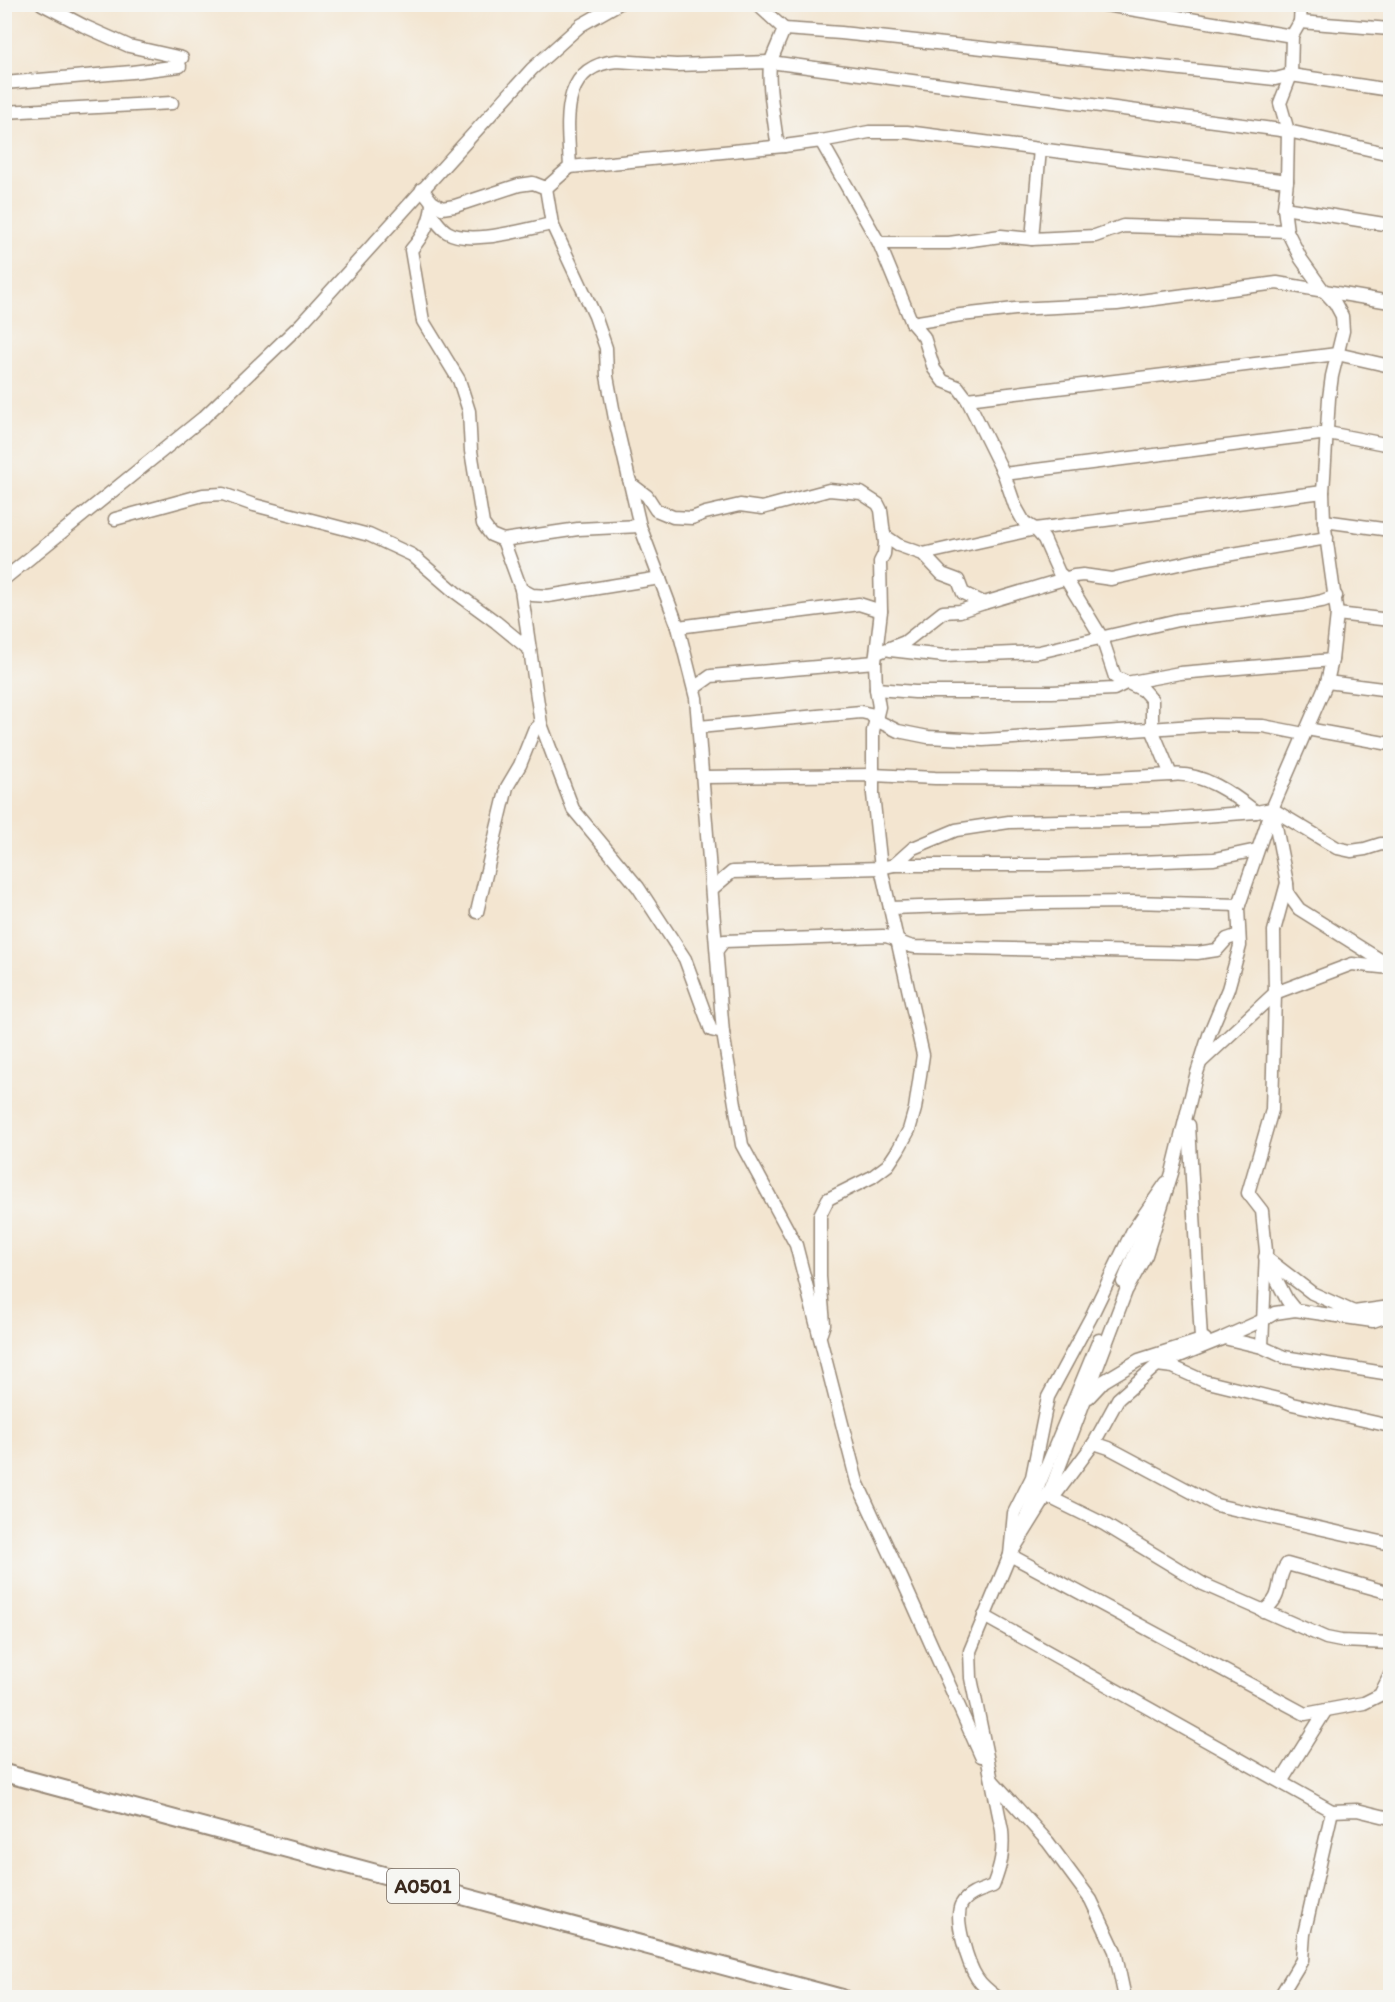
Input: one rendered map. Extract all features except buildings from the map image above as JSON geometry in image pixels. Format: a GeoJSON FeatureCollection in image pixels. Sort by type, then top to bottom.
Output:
{"type":"FeatureCollection","features":[{"type":"Feature","properties":{"kind":"highway","name":"A0501"},"geometry":{"type":"LineString","coordinates":[[4,1773],[842,1998]]}},
{"type":"Feature","properties":{"kind":"street"},"geometry":{"type":"LineString","coordinates":[[4,83],[132,72],[181,62],[129,46],[42,4]]}},
{"type":"Feature","properties":{"kind":"street"},"geometry":{"type":"LineString","coordinates":[[4,579],[204,417],[301,324],[532,69],[581,25],[618,4]]}},
{"type":"Feature","properties":{"kind":"street"},"geometry":{"type":"LineString","coordinates":[[757,4],[784,29],[1275,79],[1291,75],[1390,90]]}},
{"type":"Feature","properties":{"kind":"street"},"geometry":{"type":"LineString","coordinates":[[1100,4],[1293,36]]}},
{"type":"Feature","properties":{"kind":"street"},"geometry":{"type":"LineString","coordinates":[[1050,1497],[1126,1291],[1146,1255],[1172,1173],[1200,1063],[1228,989],[1240,946],[1239,905],[1272,809],[1327,682],[1332,660],[1337,614],[1324,521],[1323,492],[1329,398],[1343,331],[1342,316],[1335,303],[1301,259],[1287,231],[1284,208],[1288,131],[1280,103],[1291,75],[1293,36],[1300,22],[1301,4]]}},
{"type":"Feature","properties":{"kind":"street"},"geometry":{"type":"LineString","coordinates":[[1300,22],[1390,29]]}},
{"type":"Feature","properties":{"kind":"street"},"geometry":{"type":"LineString","coordinates":[[784,29],[770,62],[777,142],[784,146]]}},
{"type":"Feature","properties":{"kind":"street"},"geometry":{"type":"LineString","coordinates":[[570,168],[569,111],[573,88],[584,72],[608,62],[617,61],[649,65],[770,62],[1288,131],[1390,154]]}},
{"type":"Feature","properties":{"kind":"street"},"geometry":{"type":"LineString","coordinates":[[4,112],[172,103]]}},
{"type":"Feature","properties":{"kind":"street"},"geometry":{"type":"LineString","coordinates":[[546,188],[570,168],[784,146],[869,132],[907,132],[1287,181]]}},
{"type":"Feature","properties":{"kind":"street"},"geometry":{"type":"LineString","coordinates":[[821,141],[879,243],[912,323],[924,337],[934,369],[943,381],[958,387],[967,399],[1004,474],[1015,506],[1024,522],[1044,539],[1059,573],[1066,579],[1102,638],[1115,677],[1143,690],[1152,700],[1152,729],[1171,775]]}},
{"type":"Feature","properties":{"kind":"street"},"geometry":{"type":"LineString","coordinates":[[1032,239],[1040,149]]}},
{"type":"Feature","properties":{"kind":"street"},"geometry":{"type":"LineString","coordinates":[[432,209],[455,206],[519,185],[533,183],[546,188]]}},
{"type":"Feature","properties":{"kind":"street"},"geometry":{"type":"LineString","coordinates":[[546,188],[552,224],[595,316],[606,348],[607,376],[640,526],[678,627],[694,688],[723,1033],[742,1144],[796,1245],[857,1482],[990,1777],[1048,1842],[1091,1900],[1115,1950],[1125,1998]]}},
{"type":"Feature","properties":{"kind":"street"},"geometry":{"type":"LineString","coordinates":[[422,189],[445,231],[457,236],[472,239],[552,224]]}},
{"type":"Feature","properties":{"kind":"street"},"geometry":{"type":"LineString","coordinates":[[1284,208],[1390,225]]}},
{"type":"Feature","properties":{"kind":"street"},"geometry":{"type":"LineString","coordinates":[[432,209],[420,239],[411,250],[423,321],[459,380],[469,411],[471,451],[483,524],[491,535],[504,540],[578,529],[640,526]]}},
{"type":"Feature","properties":{"kind":"street"},"geometry":{"type":"LineString","coordinates":[[879,243],[949,243],[1001,236],[1032,239],[1095,236],[1123,226],[1287,231]]}},
{"type":"Feature","properties":{"kind":"street"},"geometry":{"type":"LineString","coordinates":[[912,323],[1015,309],[1118,304],[1277,283],[1390,302]]}},
{"type":"Feature","properties":{"kind":"street"},"geometry":{"type":"LineString","coordinates":[[967,399],[1337,354],[1390,366]]}},
{"type":"Feature","properties":{"kind":"street"},"geometry":{"type":"LineString","coordinates":[[1004,474],[1328,433],[1390,445]]}},
{"type":"Feature","properties":{"kind":"street"},"geometry":{"type":"LineString","coordinates":[[628,478],[647,496],[656,510],[673,517],[692,518],[740,505],[762,508],[829,490],[861,493],[878,504],[881,510],[885,536],[884,554],[880,562],[880,655],[876,689],[879,707],[873,731],[873,794],[881,868],[923,1055],[915,1109],[909,1130],[888,1165],[872,1177],[828,1199],[820,1215],[820,1277],[824,1324],[820,1336]]}},
{"type":"Feature","properties":{"kind":"street"},"geometry":{"type":"LineString","coordinates":[[923,554],[1035,529],[1323,492]]}},
{"type":"Feature","properties":{"kind":"street"},"geometry":{"type":"LineString","coordinates":[[116,519],[203,495],[223,494],[254,505],[369,535],[412,555],[455,592],[530,650]]}},
{"type":"Feature","properties":{"kind":"street"},"geometry":{"type":"LineString","coordinates":[[1324,521],[1390,530]]}},
{"type":"Feature","properties":{"kind":"street"},"geometry":{"type":"LineString","coordinates":[[885,536],[898,545],[923,554],[942,574],[958,580],[963,592],[984,603]]}},
{"type":"Feature","properties":{"kind":"street"},"geometry":{"type":"LineString","coordinates":[[880,655],[912,638],[943,612],[960,611],[1066,579],[1083,575],[1112,579],[1197,560],[1327,538]]}},
{"type":"Feature","properties":{"kind":"street"},"geometry":{"type":"LineString","coordinates":[[504,540],[521,589],[542,724],[573,809],[638,887],[685,959],[711,1030],[723,1033]]}},
{"type":"Feature","properties":{"kind":"street"},"geometry":{"type":"LineString","coordinates":[[521,589],[532,595],[548,596],[660,578]]}},
{"type":"Feature","properties":{"kind":"street"},"geometry":{"type":"LineString","coordinates":[[694,688],[711,676],[880,655],[944,656],[1039,652],[1178,620],[1303,605],[1336,596]]}},
{"type":"Feature","properties":{"kind":"street"},"geometry":{"type":"LineString","coordinates":[[678,627],[859,604],[881,611]]}},
{"type":"Feature","properties":{"kind":"street"},"geometry":{"type":"LineString","coordinates":[[1337,614],[1390,620]]}},
{"type":"Feature","properties":{"kind":"street"},"geometry":{"type":"LineString","coordinates":[[876,689],[915,692],[1052,692],[1114,689],[1126,683],[1180,673],[1332,660]]}},
{"type":"Feature","properties":{"kind":"street"},"geometry":{"type":"LineString","coordinates":[[1327,682],[1390,690]]}},
{"type":"Feature","properties":{"kind":"street"},"geometry":{"type":"LineString","coordinates":[[699,727],[861,711],[898,731],[928,737],[983,740],[1209,725],[1263,726],[1390,744]]}},
{"type":"Feature","properties":{"kind":"street"},"geometry":{"type":"LineString","coordinates":[[477,912],[507,787],[534,730],[542,724]]}},
{"type":"Feature","properties":{"kind":"street"},"geometry":{"type":"LineString","coordinates":[[703,777],[873,775],[936,778],[1094,778],[1180,774],[1219,786],[1256,812]]}},
{"type":"Feature","properties":{"kind":"street"},"geometry":{"type":"LineString","coordinates":[[1272,809],[1288,894],[1299,909],[1362,947],[1390,967]]}},
{"type":"Feature","properties":{"kind":"street"},"geometry":{"type":"LineString","coordinates":[[894,865],[913,848],[956,830],[998,824],[1165,819],[1272,809],[1337,848],[1351,851],[1381,844],[1390,845]]}},
{"type":"Feature","properties":{"kind":"street"},"geometry":{"type":"LineString","coordinates":[[712,889],[732,872],[881,868],[894,865],[1051,865],[1214,859],[1257,850]]}},
{"type":"Feature","properties":{"kind":"street"},"geometry":{"type":"LineString","coordinates":[[1262,1347],[1265,1257],[1262,1211],[1248,1193],[1272,1110],[1274,931],[1287,884]]}},
{"type":"Feature","properties":{"kind":"street"},"geometry":{"type":"LineString","coordinates":[[890,908],[1132,902],[1239,905]]}},
{"type":"Feature","properties":{"kind":"street"},"geometry":{"type":"LineString","coordinates":[[717,950],[724,941],[891,936],[906,946],[915,947],[1197,952],[1217,950],[1227,939],[1239,935]]}},
{"type":"Feature","properties":{"kind":"street"},"geometry":{"type":"LineString","coordinates":[[1200,1063],[1275,993],[1352,964],[1390,967]]}},
{"type":"Feature","properties":{"kind":"street"},"geometry":{"type":"LineString","coordinates":[[1188,1110],[1201,1339]]}},
{"type":"Feature","properties":{"kind":"street"},"geometry":{"type":"LineString","coordinates":[[1010,1555],[1014,1513],[1032,1477],[1048,1397],[1091,1317],[1132,1232],[1172,1173]]}},
{"type":"Feature","properties":{"kind":"street"},"geometry":{"type":"LineString","coordinates":[[998,1998],[977,1978],[966,1955],[959,1919],[960,1906],[967,1897],[993,1886],[1004,1849],[970,1678],[970,1652],[1163,1187]]}},
{"type":"Feature","properties":{"kind":"street"},"geometry":{"type":"LineString","coordinates":[[1265,1257],[1312,1293],[1354,1312],[1390,1307]]}},
{"type":"Feature","properties":{"kind":"street"},"geometry":{"type":"LineString","coordinates":[[1265,1257],[1294,1310]]}},
{"type":"Feature","properties":{"kind":"street"},"geometry":{"type":"LineString","coordinates":[[1010,1555],[1050,1497],[1094,1443],[1118,1398],[1157,1365],[1224,1338],[1275,1312],[1294,1310],[1373,1321],[1390,1315]]}},
{"type":"Feature","properties":{"kind":"street"},"geometry":{"type":"LineString","coordinates":[[1085,1400],[1104,1381],[1138,1360],[1201,1339],[1224,1338],[1262,1347],[1284,1357],[1390,1374]]}},
{"type":"Feature","properties":{"kind":"street"},"geometry":{"type":"LineString","coordinates":[[1157,1365],[1173,1367],[1204,1381],[1390,1426]]}},
{"type":"Feature","properties":{"kind":"street"},"geometry":{"type":"LineString","coordinates":[[1094,1443],[1109,1448],[1216,1506],[1390,1544]]}},
{"type":"Feature","properties":{"kind":"street"},"geometry":{"type":"LineString","coordinates":[[1050,1497],[1104,1524],[1203,1584],[1263,1611],[1326,1638],[1341,1641],[1390,1643]]}},
{"type":"Feature","properties":{"kind":"street"},"geometry":{"type":"LineString","coordinates":[[1010,1555],[1305,1714],[1364,1703],[1380,1695],[1390,1675]]}},
{"type":"Feature","properties":{"kind":"street"},"geometry":{"type":"LineString","coordinates":[[1263,1611],[1279,1595],[1281,1578],[1287,1564],[1390,1593]]}},
{"type":"Feature","properties":{"kind":"street"},"geometry":{"type":"LineString","coordinates":[[982,1620],[1332,1811],[1357,1810],[1390,1818]]}},
{"type":"Feature","properties":{"kind":"street"},"geometry":{"type":"LineString","coordinates":[[1281,1782],[1326,1710]]}},
{"type":"Feature","properties":{"kind":"street"},"geometry":{"type":"LineString","coordinates":[[1279,1998],[1302,1960],[1304,1934],[1332,1811]]}}]}
